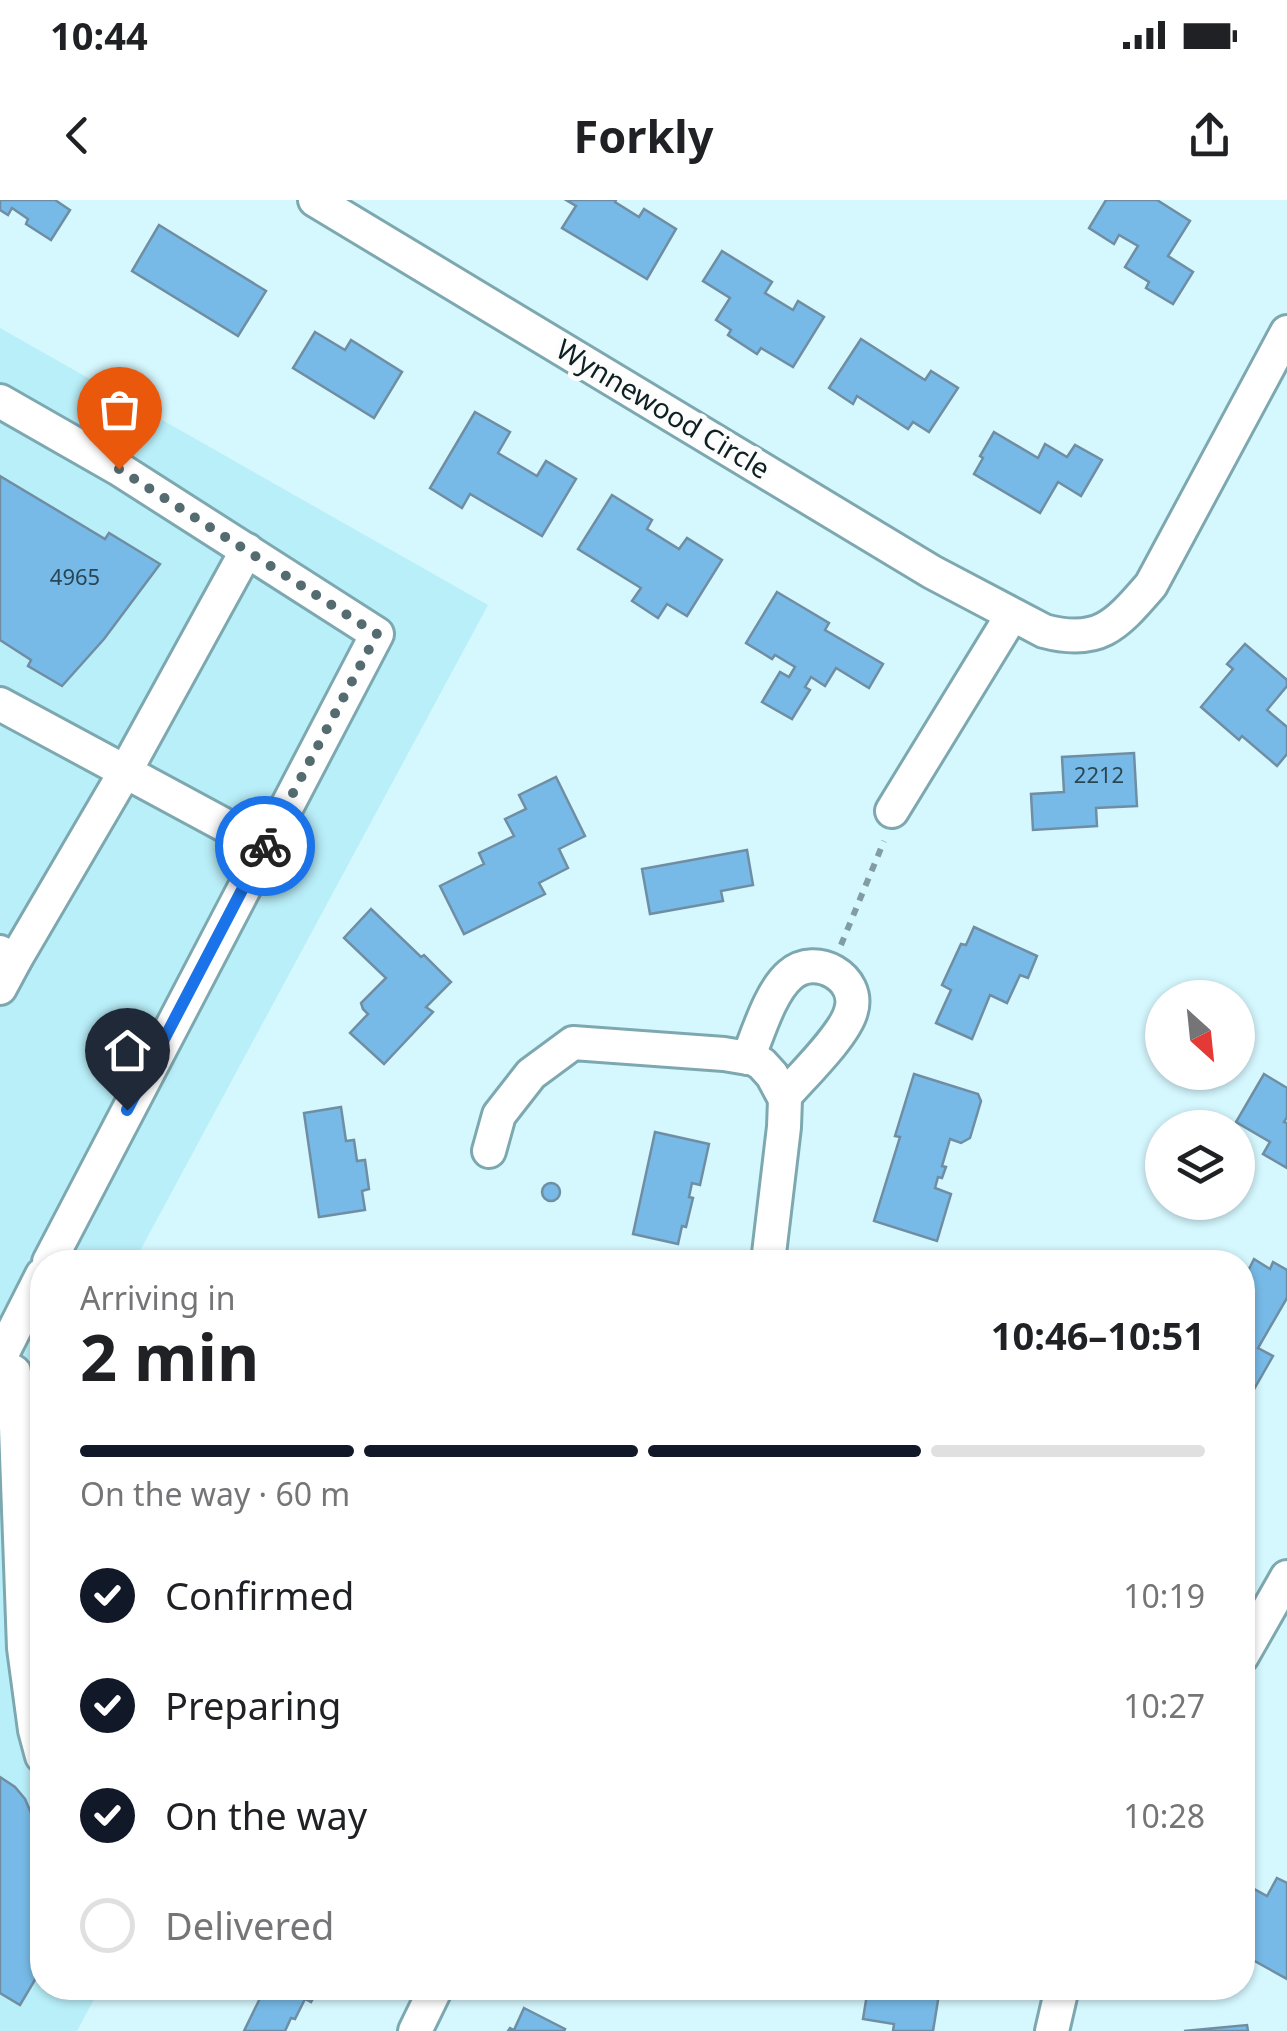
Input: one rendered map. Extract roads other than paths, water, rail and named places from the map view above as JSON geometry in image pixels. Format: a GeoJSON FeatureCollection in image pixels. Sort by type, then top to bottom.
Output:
{"type":"FeatureCollection","features":[{"type":"Feature","properties":{"kind":"street","name":"Wynnewood Circle"},"geometry":{"type":"LineString","coordinates":[[315,200],[932,572],[1012,615],[1062,636],[1099,632],[1121,621],[1151,585],[1287,332]]}},
{"type":"Feature","properties":{"kind":"street"},"geometry":{"type":"LineString","coordinates":[[0,401],[119,469],[377,634],[55,1250]]}},
{"type":"Feature","properties":{"kind":"street"},"geometry":{"type":"LineString","coordinates":[[5,967],[125,772],[247,550]]}},
{"type":"Feature","properties":{"kind":"street"},"geometry":{"type":"LineString","coordinates":[[892,811],[1012,615]]}},
{"type":"Feature","properties":{"kind":"street"},"geometry":{"type":"LineString","coordinates":[[0,704],[265,848]]}},
{"type":"Feature","properties":{"kind":"street"},"geometry":{"type":"LineString","coordinates":[[768,1077],[847,1024],[853,1007],[852,991],[831,969],[801,968],[776,993],[768,1077],[784,1128],[769,1250]]}},
{"type":"Feature","properties":{"kind":"street"},"geometry":{"type":"LineString","coordinates":[[489,1151],[499,1115],[531,1074],[573,1043],[724,1054],[768,1077]]}},
{"type":"Feature","properties":{"kind":"street"},"geometry":{"type":"LineString","coordinates":[[30,1300],[0,1361],[14,1372],[30,1443],[10,1554],[30,1693]]}},
{"type":"Feature","properties":{"kind":"street"},"geometry":{"type":"LineString","coordinates":[[1255,1633],[1287,1577]]}},
{"type":"Feature","properties":{"kind":"street"},"geometry":{"type":"LineString","coordinates":[[414,2031],[430,2000]]}},
{"type":"Feature","properties":{"kind":"street"},"geometry":{"type":"LineString","coordinates":[[1052,2031],[1059,2000]]}}]}
